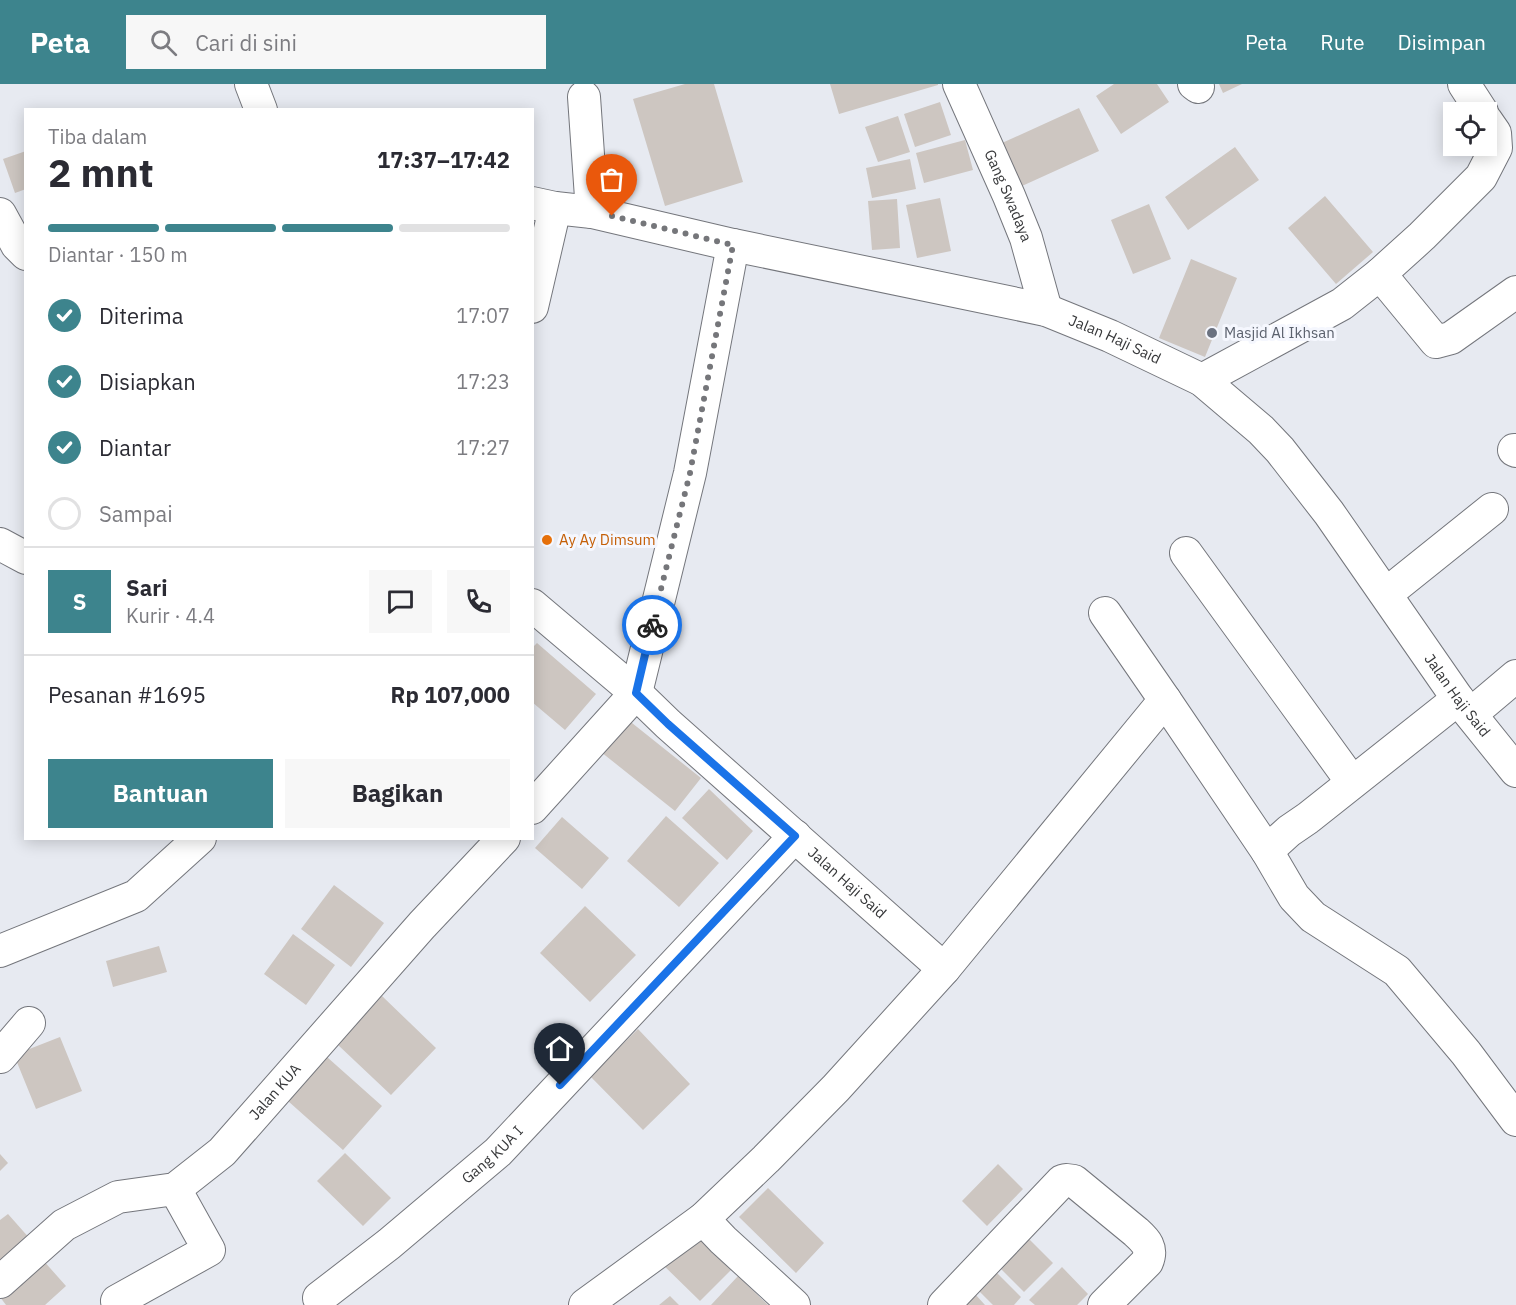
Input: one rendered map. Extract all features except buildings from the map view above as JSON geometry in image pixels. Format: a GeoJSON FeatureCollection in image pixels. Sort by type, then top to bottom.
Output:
{"type":"FeatureCollection","features":[{"type":"Feature","properties":{"kind":"street"},"geometry":{"type":"LineString","coordinates":[[251,84],[260,108]]}},
{"type":"Feature","properties":{"kind":"street","name":"Gang Swadaya"},"geometry":{"type":"LineString","coordinates":[[959,84],[1010,196],[1026,238],[1046,310]]}},
{"type":"Feature","properties":{"kind":"street"},"geometry":{"type":"LineString","coordinates":[[1464,84],[1476,102]]}},
{"type":"Feature","properties":{"kind":"street"},"geometry":{"type":"LineString","coordinates":[[584,97],[592,212]]}},
{"type":"Feature","properties":{"kind":"street"},"geometry":{"type":"LineString","coordinates":[[1202,380],[1341,304],[1380,274],[1481,177],[1492,156]]}},
{"type":"Feature","properties":{"kind":"street"},"geometry":{"type":"LineString","coordinates":[[534,290],[544,205]]}},
{"type":"Feature","properties":{"kind":"street","name":"Jalan Haji Said"},"geometry":{"type":"LineString","coordinates":[[544,205],[592,212],[733,245],[1046,310],[1110,336],[1202,380],[1261,430],[1280,450],[1329,513],[1465,706],[1516,771]]}},
{"type":"Feature","properties":{"kind":"street"},"geometry":{"type":"LineString","coordinates":[[0,214],[17,245],[24,252]]}},
{"type":"Feature","properties":{"kind":"street"},"geometry":{"type":"LineString","coordinates":[[534,806],[636,693],[690,473],[733,245]]}},
{"type":"Feature","properties":{"kind":"street"},"geometry":{"type":"LineString","coordinates":[[1380,274],[1436,342],[1451,338],[1515,294]]}},
{"type":"Feature","properties":{"kind":"street"},"geometry":{"type":"LineString","coordinates":[[1386,594],[1492,509]]}},
{"type":"Feature","properties":{"kind":"street"},"geometry":{"type":"LineString","coordinates":[[0,544],[24,557]]}},
{"type":"Feature","properties":{"kind":"street"},"geometry":{"type":"LineString","coordinates":[[1186,553],[1352,782]]}},
{"type":"Feature","properties":{"kind":"street","name":"Jalan Haji Said"},"geometry":{"type":"LineString","coordinates":[[534,607],[636,693],[944,969]]}},
{"type":"Feature","properties":{"kind":"street"},"geometry":{"type":"LineString","coordinates":[[1105,614],[1267,851],[1294,897],[1312,917],[1396,971],[1467,1053],[1516,1120]]}},
{"type":"Feature","properties":{"kind":"street"},"geometry":{"type":"LineString","coordinates":[[1267,851],[1352,782],[1465,706],[1516,676]]}},
{"type":"Feature","properties":{"kind":"street"},"geometry":{"type":"LineString","coordinates":[[585,1305],[703,1219],[836,1088],[944,969],[1165,700]]}},
{"type":"Feature","properties":{"kind":"street","name":"Gang KUA I"},"geometry":{"type":"LineString","coordinates":[[319,1298],[389,1244],[498,1152],[795,836]]}},
{"type":"Feature","properties":{"kind":"street"},"geometry":{"type":"LineString","coordinates":[[0,951],[136,896],[198,840]]}},
{"type":"Feature","properties":{"kind":"street","name":"Jalan KUA"},"geometry":{"type":"LineString","coordinates":[[175,1189],[222,1152],[422,925],[502,840]]}},
{"type":"Feature","properties":{"kind":"street"},"geometry":{"type":"LineString","coordinates":[[0,1057],[28,1023]]}},
{"type":"Feature","properties":{"kind":"street"},"geometry":{"type":"LineString","coordinates":[[944,1305],[1062,1181],[1074,1180],[1146,1241],[1150,1253],[1147,1262],[1104,1305]]}},
{"type":"Feature","properties":{"kind":"street"},"geometry":{"type":"LineString","coordinates":[[0,1282],[64,1225],[118,1197],[175,1189],[209,1250],[117,1301],[119,1305]]}},
{"type":"Feature","properties":{"kind":"street"},"geometry":{"type":"LineString","coordinates":[[703,1219],[794,1305]]}},
{"type":"Feature","properties":{"kind":"way so far"},"geometry":{"type":"LineString","coordinates":[[612,216],[733,245],[690,473],[652,625]]}},
{"type":"Feature","properties":{"kind":"place","name":"Masjid Al Ikhsan"},"geometry":{"type":"Point","coordinates":[1212,333]}},
{"type":"Feature","properties":{"kind":"place","name":"Ay Ay Dimsum"},"geometry":{"type":"Point","coordinates":[547,540]}},
{"type":"Feature","properties":{"kind":"route"},"geometry":{"type":"LineString","coordinates":[[560,1085],[795,836],[636,693],[652,625]]}}]}
